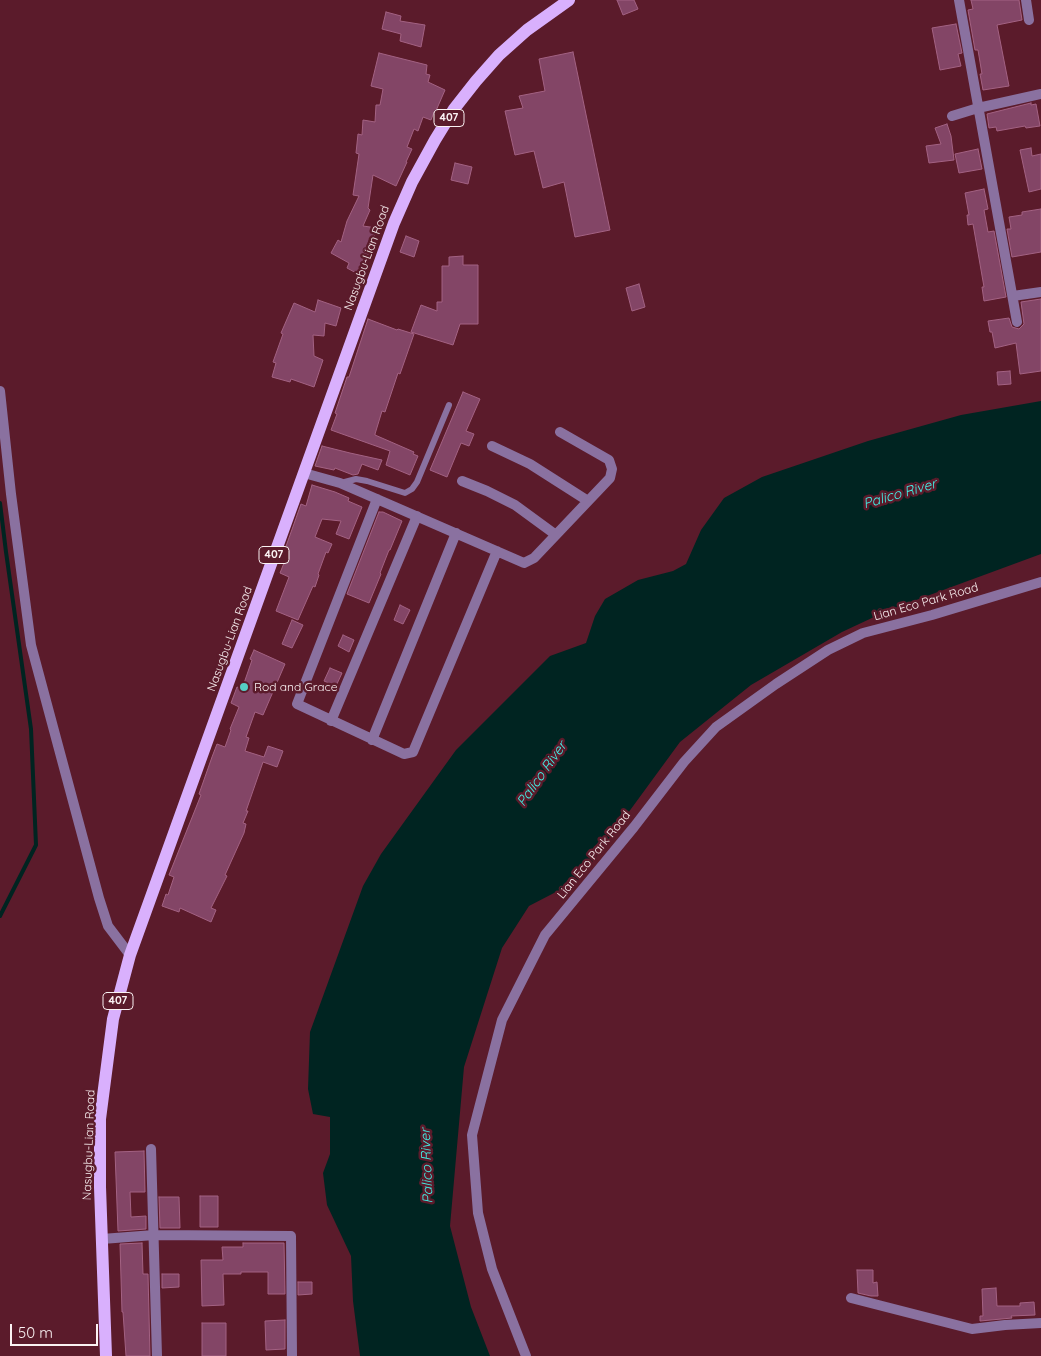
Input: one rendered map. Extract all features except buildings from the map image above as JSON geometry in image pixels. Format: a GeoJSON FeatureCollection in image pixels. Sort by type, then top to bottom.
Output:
{"type":"FeatureCollection","features":[{"type":"Feature","properties":{"kind":"main road","name":"Nasugbu-Lian Road"},"geometry":{"type":"LineString","coordinates":[[106,1356],[100,1119],[113,1019],[130,955],[394,223],[412,182],[454,109],[476,81],[499,55],[527,30],[569,0]]}},
{"type":"Feature","properties":{"kind":"street"},"geometry":{"type":"LineString","coordinates":[[959,0],[1017,322]]}},
{"type":"Feature","properties":{"kind":"street"},"geometry":{"type":"LineString","coordinates":[[1026,0],[1030,20]]}},
{"type":"Feature","properties":{"kind":"street"},"geometry":{"type":"LineString","coordinates":[[952,116],[978,108],[1041,96]]}},
{"type":"Feature","properties":{"kind":"street"},"geometry":{"type":"LineString","coordinates":[[1013,296],[1041,292]]}},
{"type":"Feature","properties":{"kind":"street"},"geometry":{"type":"LineString","coordinates":[[0,391],[11,494],[31,645],[99,898],[108,926],[130,955]]}},
{"type":"Feature","properties":{"kind":"street"},"geometry":{"type":"LineString","coordinates":[[304,472],[340,483],[524,563],[534,558],[610,478],[612,469],[609,460],[560,432]]}},
{"type":"Feature","properties":{"kind":"street"},"geometry":{"type":"LineString","coordinates":[[492,446],[530,464],[588,501]]}},
{"type":"Feature","properties":{"kind":"street"},"geometry":{"type":"LineString","coordinates":[[462,481],[515,505],[556,535]]}},
{"type":"Feature","properties":{"kind":"street"},"geometry":{"type":"LineString","coordinates":[[377,499],[297,704],[404,754],[413,752],[497,551]]}},
{"type":"Feature","properties":{"kind":"street"},"geometry":{"type":"LineString","coordinates":[[331,721],[417,516]]}},
{"type":"Feature","properties":{"kind":"street"},"geometry":{"type":"LineString","coordinates":[[372,740],[456,533]]}},
{"type":"Feature","properties":{"kind":"street","name":"Lian Eco Park Road"},"geometry":{"type":"LineString","coordinates":[[526,1356],[492,1269],[478,1213],[472,1135],[502,1020],[545,935],[634,827],[684,762],[716,727],[776,684],[828,650],[863,633],[932,615],[1041,582]]}},
{"type":"Feature","properties":{"kind":"street"},"geometry":{"type":"LineString","coordinates":[[151,1149],[157,1356]]}},
{"type":"Feature","properties":{"kind":"street"},"geometry":{"type":"LineString","coordinates":[[102,1239],[154,1236],[291,1236],[292,1356]]}},
{"type":"Feature","properties":{"kind":"street"},"geometry":{"type":"LineString","coordinates":[[851,1298],[972,1329],[1041,1323]]}},
{"type":"Feature","properties":{"kind":"lane"},"geometry":{"type":"LineString","coordinates":[[340,483],[356,479],[405,493],[412,489],[417,482],[449,406]]}},
{"type":"Feature","properties":{"kind":"water","name":"Palico River"},"geometry":{"type":"Polygon","coordinates":[[[1041,401],[1041,554],[889,610],[842,632],[751,685],[680,742],[579,880],[529,906],[502,948],[464,1067],[450,1226],[471,1307],[490,1356],[360,1356],[353,1301],[351,1256],[327,1205],[323,1173],[330,1154],[330,1117],[313,1114],[308,1089],[310,1032],[363,886],[381,854],[456,750],[550,656],[586,643],[595,616],[605,599],[638,580],[673,571],[686,564],[701,530],[724,498],[762,477],[868,441],[961,415],[1041,401]]]}},
{"type":"Feature","properties":{"kind":"waterway"},"geometry":{"type":"LineString","coordinates":[[0,503],[31,729],[36,845],[0,916]]}},
{"type":"Feature","properties":{"kind":"place","name":"Rod and Grace"},"geometry":{"type":"Point","coordinates":[244,687]}}]}
